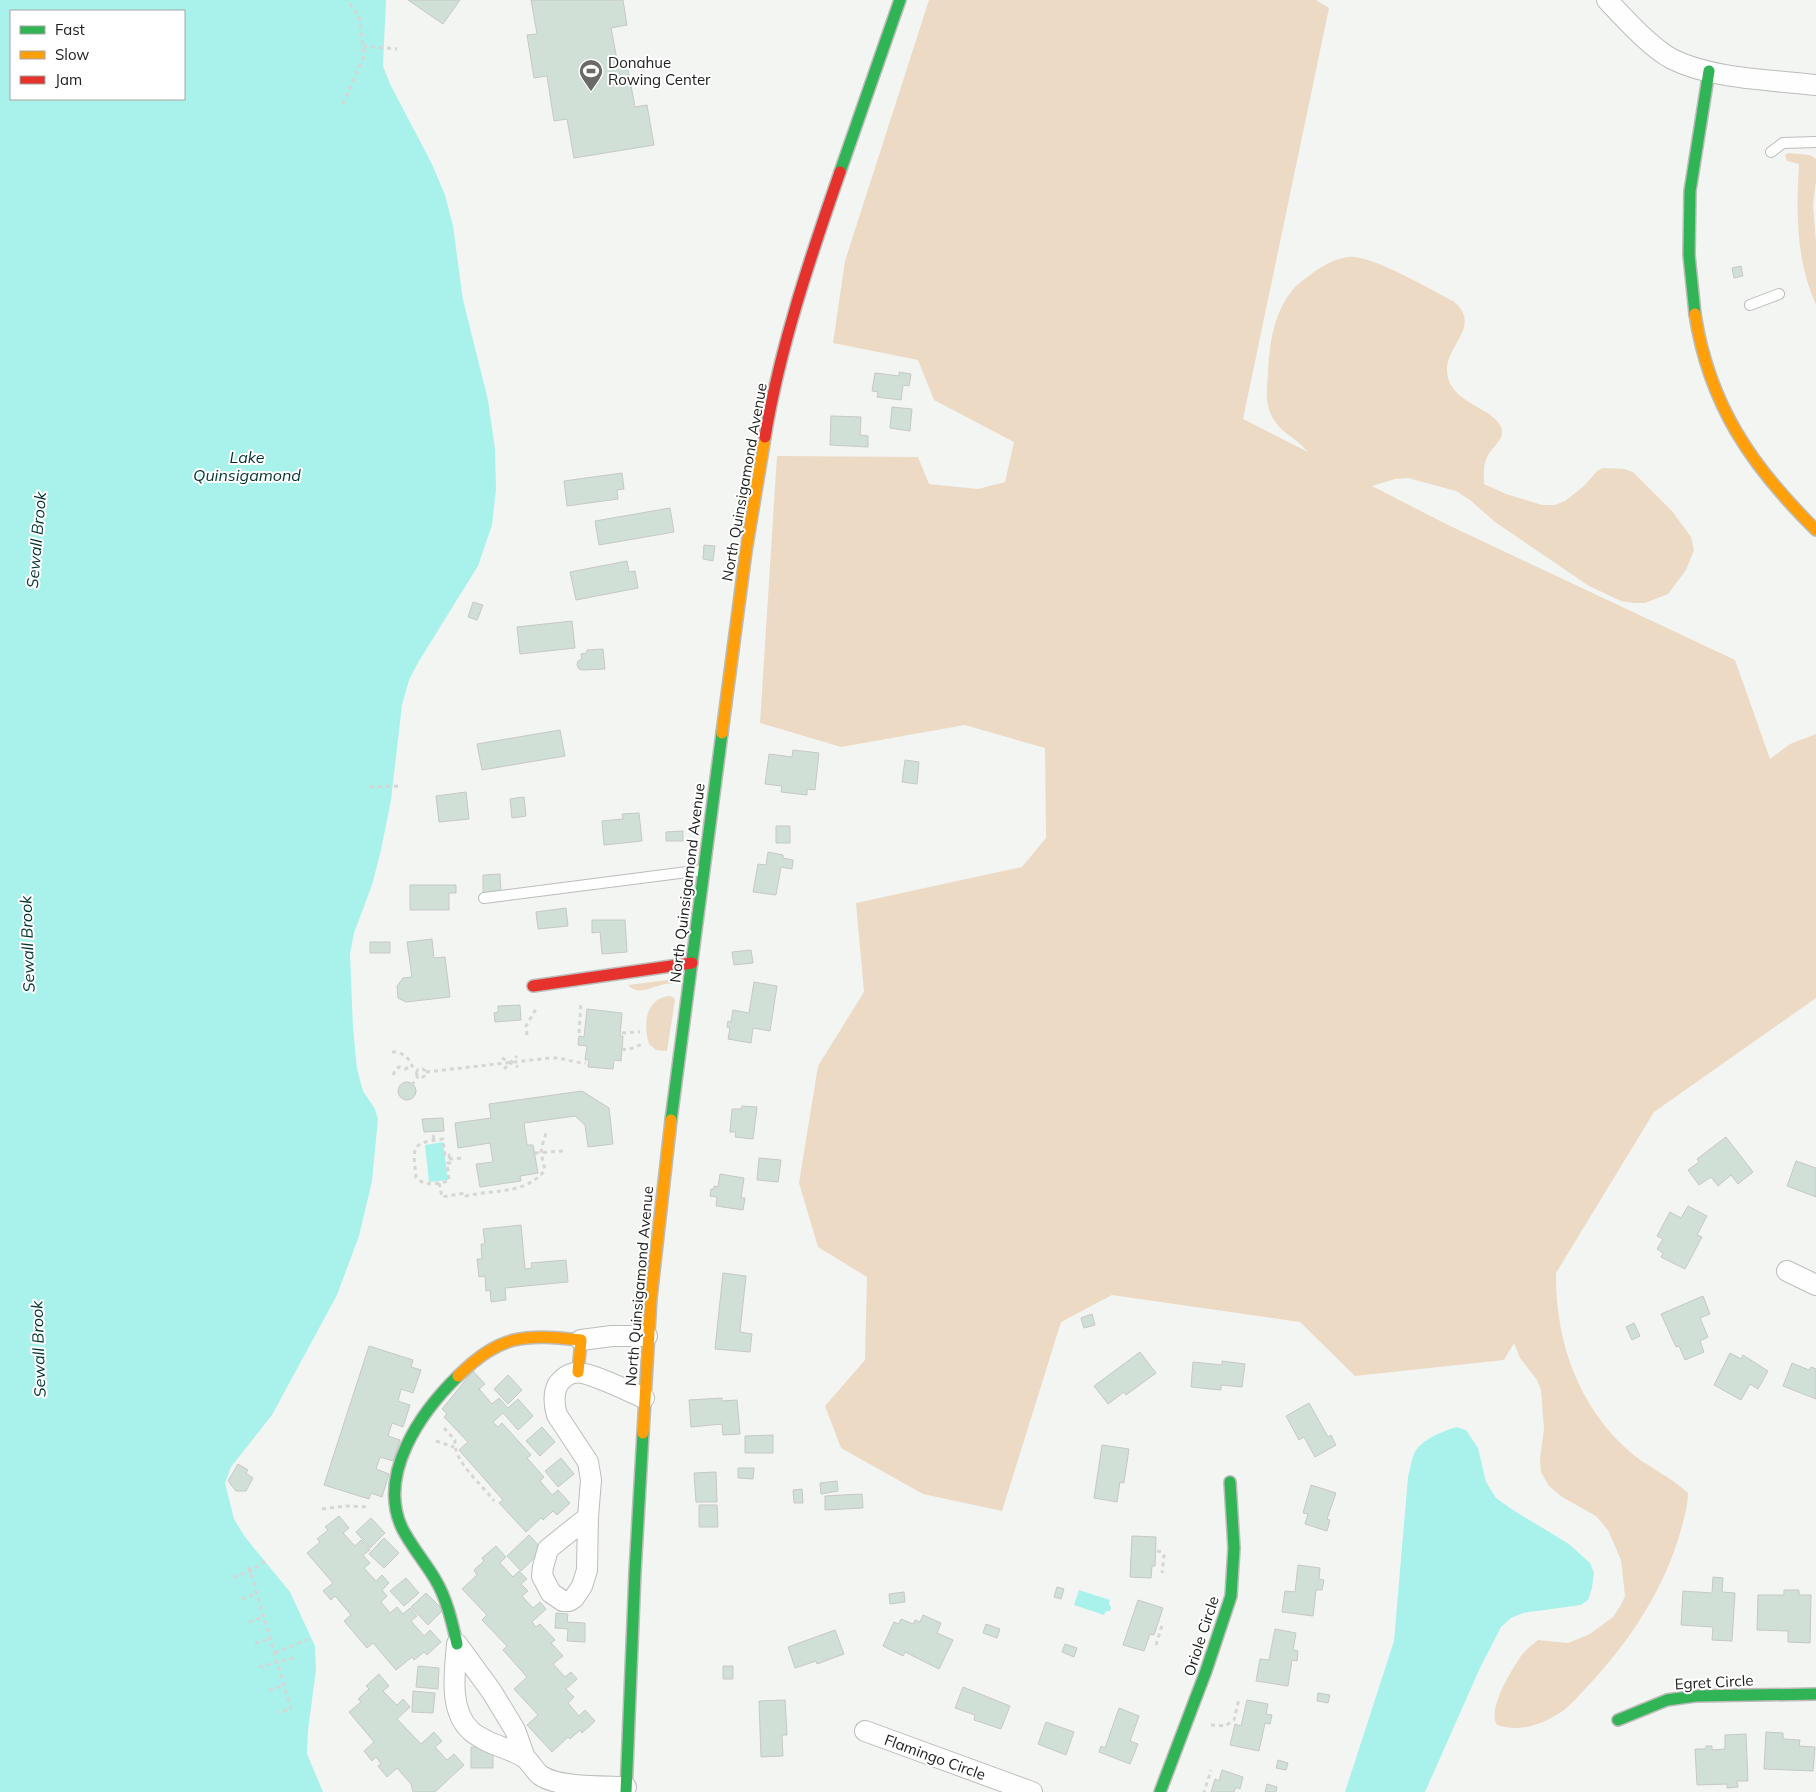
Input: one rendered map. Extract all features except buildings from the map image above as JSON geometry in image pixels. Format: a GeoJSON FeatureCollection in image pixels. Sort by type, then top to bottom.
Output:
{"type":"FeatureCollection","features":[{"type":"Feature","properties":{"kind":"main road","name":"North Quinsigamond Avenue"},"geometry":{"type":"LineString","coordinates":[[626,1789],[634,1572],[647,1336],[662,1187],[741,580],[772,398],[805,278],[863,103],[900,0]]}},
{"type":"Feature","properties":{"kind":"main road"},"geometry":{"type":"LineString","coordinates":[[1710,71],[1694,152],[1690,193],[1690,270],[1694,308],[1701,342],[1710,375],[1722,407],[1741,441],[1769,481],[1788,503],[1816,530]]}},
{"type":"Feature","properties":{"kind":"main road"},"geometry":{"type":"LineString","coordinates":[[533,986],[692,962]]}},
{"type":"Feature","properties":{"kind":"main road"},"geometry":{"type":"LineString","coordinates":[[457,1644],[452,1620],[436,1580],[399,1524],[394,1504],[397,1474],[402,1459],[434,1401],[458,1375],[491,1350],[510,1340],[532,1337],[581,1340],[578,1372]]}},
{"type":"Feature","properties":{"kind":"main road","name":"Oriole Circle"},"geometry":{"type":"LineString","coordinates":[[1160,1792],[1227,1611],[1232,1590],[1234,1533],[1230,1482]]}},
{"type":"Feature","properties":{"kind":"main road","name":"Egret Circle"},"geometry":{"type":"LineString","coordinates":[[1618,1720],[1667,1700],[1695,1696],[1816,1694]]}},
{"type":"Feature","properties":{"kind":"street"},"geometry":{"type":"LineString","coordinates":[[1607,0],[1655,48],[1672,59],[1690,66],[1729,76],[1816,85]]}},
{"type":"Feature","properties":{"kind":"street"},"geometry":{"type":"LineString","coordinates":[[1787,1271],[1816,1285]]}},
{"type":"Feature","properties":{"kind":"street"},"geometry":{"type":"LineString","coordinates":[[581,1340],[612,1336],[647,1336]]}},
{"type":"Feature","properties":{"kind":"street"},"geometry":{"type":"LineString","coordinates":[[588,1517],[591,1480],[588,1462],[557,1415],[554,1406],[559,1384],[568,1375],[578,1372],[590,1375],[644,1398]]}},
{"type":"Feature","properties":{"kind":"street"},"geometry":{"type":"LineString","coordinates":[[457,1644],[454,1682],[456,1701],[464,1721],[474,1733],[525,1758]]}},
{"type":"Feature","properties":{"kind":"street"},"geometry":{"type":"LineString","coordinates":[[457,1644],[492,1692],[515,1730],[525,1758],[542,1776],[552,1780],[626,1789]]}},
{"type":"Feature","properties":{"kind":"street","name":"Flamingo Circle"},"geometry":{"type":"LineString","coordinates":[[865,1731],[1032,1792]]}},
{"type":"Feature","properties":{"kind":"lane"},"geometry":{"type":"LineString","coordinates":[[1771,152],[1783,143],[1816,142]]}},
{"type":"Feature","properties":{"kind":"lane"},"geometry":{"type":"LineString","coordinates":[[1750,305],[1779,294]]}},
{"type":"Feature","properties":{"kind":"lane"},"geometry":{"type":"LineString","coordinates":[[484,898],[704,870]]}},
{"type":"Feature","properties":{"kind":"path"},"geometry":{"type":"LineString","coordinates":[[343,104],[364,56],[359,16],[347,0]]}},
{"type":"Feature","properties":{"kind":"path"},"geometry":{"type":"LineString","coordinates":[[363,46],[397,48]]}},
{"type":"Feature","properties":{"kind":"path"},"geometry":{"type":"LineString","coordinates":[[370,787],[399,786]]}},
{"type":"Feature","properties":{"kind":"path"},"geometry":{"type":"LineString","coordinates":[[572,1002],[583,1000],[578,1033]]}},
{"type":"Feature","properties":{"kind":"path"},"geometry":{"type":"LineString","coordinates":[[527,1035],[526,1026],[536,1008],[545,1006]]}},
{"type":"Feature","properties":{"kind":"path"},"geometry":{"type":"LineString","coordinates":[[622,1034],[640,1032]]}},
{"type":"Feature","properties":{"kind":"path"},"geometry":{"type":"LineString","coordinates":[[622,1049],[628,1050],[642,1044]]}},
{"type":"Feature","properties":{"kind":"path"},"geometry":{"type":"LineString","coordinates":[[392,1052],[397,1051],[408,1058],[412,1066],[418,1070],[422,1068],[426,1072],[559,1057],[566,1058],[570,1062],[586,1063]]}},
{"type":"Feature","properties":{"kind":"path"},"geometry":{"type":"LineString","coordinates":[[504,1069],[517,1056]]}},
{"type":"Feature","properties":{"kind":"path"},"geometry":{"type":"LineString","coordinates":[[502,1058],[518,1067]]}},
{"type":"Feature","properties":{"kind":"path"},"geometry":{"type":"LineString","coordinates":[[393,1075],[399,1067],[406,1069],[412,1066]]}},
{"type":"Feature","properties":{"kind":"path"},"geometry":{"type":"LineString","coordinates":[[412,1085],[418,1076],[418,1070]]}},
{"type":"Feature","properties":{"kind":"path"},"geometry":{"type":"LineString","coordinates":[[418,1076],[424,1077],[426,1072]]}},
{"type":"Feature","properties":{"kind":"path"},"geometry":{"type":"LineString","coordinates":[[440,1183],[442,1197],[466,1193],[466,1196],[524,1186],[537,1180],[545,1170],[541,1153],[547,1130]]}},
{"type":"Feature","properties":{"kind":"path"},"geometry":{"type":"LineString","coordinates":[[433,1135],[434,1140]]}},
{"type":"Feature","properties":{"kind":"path"},"geometry":{"type":"LineString","coordinates":[[449,1159],[450,1163],[447,1163],[449,1181],[427,1184],[416,1178],[413,1154],[417,1145],[424,1142],[443,1140],[446,1156],[449,1156],[449,1159],[464,1158]]}},
{"type":"Feature","properties":{"kind":"path"},"geometry":{"type":"LineString","coordinates":[[534,1153],[564,1151]]}},
{"type":"Feature","properties":{"kind":"path"},"geometry":{"type":"LineString","coordinates":[[442,1426],[455,1440],[454,1447],[464,1465],[494,1501]]}},
{"type":"Feature","properties":{"kind":"path"},"geometry":{"type":"LineString","coordinates":[[322,1509],[346,1506],[370,1507]]}},
{"type":"Feature","properties":{"kind":"path"},"geometry":{"type":"LineString","coordinates":[[1157,1551],[1162,1552],[1164,1556],[1162,1573]]}},
{"type":"Feature","properties":{"kind":"path"},"geometry":{"type":"LineString","coordinates":[[233,1576],[265,1561]]}},
{"type":"Feature","properties":{"kind":"path"},"geometry":{"type":"LineString","coordinates":[[250,1569],[291,1709],[278,1712]]}},
{"type":"Feature","properties":{"kind":"path"},"geometry":{"type":"LineString","coordinates":[[242,1598],[257,1594]]}},
{"type":"Feature","properties":{"kind":"path"},"geometry":{"type":"LineString","coordinates":[[248,1622],[264,1616]]}},
{"type":"Feature","properties":{"kind":"path"},"geometry":{"type":"LineString","coordinates":[[1156,1645],[1163,1622]]}},
{"type":"Feature","properties":{"kind":"path"},"geometry":{"type":"LineString","coordinates":[[275,1653],[311,1638]]}},
{"type":"Feature","properties":{"kind":"path"},"geometry":{"type":"LineString","coordinates":[[255,1643],[271,1639]]}},
{"type":"Feature","properties":{"kind":"path"},"geometry":{"type":"LineString","coordinates":[[259,1667],[293,1658]]}},
{"type":"Feature","properties":{"kind":"path"},"geometry":{"type":"LineString","coordinates":[[269,1690],[284,1686]]}},
{"type":"Feature","properties":{"kind":"path"},"geometry":{"type":"LineString","coordinates":[[1205,1724],[1225,1726],[1234,1720],[1239,1698]]}},
{"type":"Feature","properties":{"kind":"path"},"geometry":{"type":"LineString","coordinates":[[1206,1792],[1204,1792],[1211,1770]]}},
{"type":"Feature","properties":{"kind":"shaded area"},"geometry":{"type":"Polygon","coordinates":[[[929,0],[1316,0],[1329,8],[1243,419],[1308,452],[1282,430],[1273,419],[1267,403],[1269,363],[1271,339],[1282,305],[1296,286],[1322,267],[1331,262],[1349,257],[1371,261],[1416,281],[1453,301],[1465,318],[1461,335],[1448,362],[1449,382],[1462,398],[1496,420],[1502,431],[1500,439],[1486,460],[1484,484],[1506,494],[1542,505],[1555,505],[1565,501],[1584,486],[1597,471],[1603,468],[1624,469],[1633,472],[1672,511],[1691,537],[1694,550],[1686,570],[1668,594],[1645,603],[1621,601],[1589,586],[1495,522],[1470,500],[1456,491],[1408,478],[1395,479],[1372,486],[1448,525],[1735,660],[1770,759],[1790,744],[1816,734],[1816,998],[1654,1112],[1556,1273],[1560,1323],[1565,1347],[1583,1393],[1611,1433],[1629,1451],[1681,1487],[1688,1493],[1688,1497],[1682,1526],[1666,1571],[1656,1592],[1631,1633],[1602,1671],[1573,1702],[1556,1715],[1532,1726],[1506,1727],[1497,1725],[1495,1718],[1495,1710],[1501,1690],[1521,1656],[1538,1640],[1568,1643],[1590,1634],[1613,1617],[1625,1596],[1621,1560],[1608,1530],[1596,1516],[1562,1497],[1549,1486],[1541,1472],[1540,1459],[1544,1429],[1541,1390],[1537,1380],[1520,1358],[1514,1343],[1504,1360],[1355,1376],[1300,1322],[1112,1295],[1061,1322],[1002,1511],[923,1494],[841,1448],[825,1406],[865,1360],[867,1277],[818,1247],[799,1183],[818,1066],[864,992],[856,903],[1022,867],[1046,838],[1045,748],[965,725],[841,747],[760,723],[777,456],[918,457],[929,484],[978,489],[1005,482],[1014,442],[934,400],[918,360],[833,343],[845,261],[929,0]]]}},
{"type":"Feature","properties":{"kind":"shaded area"},"geometry":{"type":"Polygon","coordinates":[[[1788,153],[1810,155],[1816,159],[1813,205],[1816,243],[1816,305],[1804,271],[1801,254],[1798,218],[1799,164],[1787,161],[1785,155],[1788,153]]]}},
{"type":"Feature","properties":{"kind":"shaded area"},"geometry":{"type":"Polygon","coordinates":[[[676,979],[672,984],[643,990],[633,989],[628,985],[676,979]]]}},
{"type":"Feature","properties":{"kind":"shaded area"},"geometry":{"type":"Polygon","coordinates":[[[669,996],[675,1000],[667,1051],[656,1050],[649,1044],[646,1021],[655,1002],[669,996]]]}},
{"type":"Feature","properties":{"kind":"water","name":"Lake Quinsigamond"},"geometry":{"type":"Polygon","coordinates":[[[0,0],[386,0],[383,66],[390,84],[432,164],[445,195],[453,226],[463,300],[488,400],[495,449],[496,489],[492,525],[478,566],[409,680],[402,705],[391,800],[381,850],[372,885],[354,933],[350,954],[353,1028],[357,1069],[363,1091],[375,1109],[378,1119],[372,1181],[359,1236],[337,1295],[272,1415],[231,1467],[225,1483],[234,1519],[245,1537],[290,1592],[315,1646],[316,1670],[308,1730],[307,1754],[323,1792],[0,1792],[0,0]]]}},
{"type":"Feature","properties":{"kind":"water"},"geometry":{"type":"Polygon","coordinates":[[[443,1142],[448,1180],[429,1182],[425,1145],[443,1142]]]}},
{"type":"Feature","properties":{"kind":"water"},"geometry":{"type":"Polygon","coordinates":[[[1456,1427],[1466,1430],[1478,1448],[1486,1482],[1496,1498],[1569,1544],[1590,1563],[1594,1573],[1592,1588],[1588,1600],[1581,1605],[1523,1613],[1511,1618],[1501,1627],[1480,1668],[1425,1792],[1345,1792],[1394,1641],[1408,1477],[1412,1460],[1417,1449],[1427,1440],[1456,1427]]]}},
{"type":"Feature","properties":{"kind":"water"},"geometry":{"type":"Polygon","coordinates":[[[1079,1590],[1110,1600],[1110,1611],[1106,1611],[1104,1615],[1074,1605],[1079,1590]]]}},
{"type":"Feature","properties":{"kind":"traffic: fast"},"geometry":{"type":"LineString","coordinates":[[840,172],[900,0]]}},
{"type":"Feature","properties":{"kind":"traffic: fast"},"geometry":{"type":"LineString","coordinates":[[1695,314],[1689,255],[1690,191],[1709,71]]}},
{"type":"Feature","properties":{"kind":"traffic: fast"},"geometry":{"type":"LineString","coordinates":[[671,1120],[722,733]]}},
{"type":"Feature","properties":{"kind":"traffic: fast"},"geometry":{"type":"LineString","coordinates":[[457,1644],[443,1594],[402,1528],[396,1507],[395,1487],[399,1466],[417,1426],[430,1407],[458,1376]]}},
{"type":"Feature","properties":{"kind":"traffic: fast"},"geometry":{"type":"LineString","coordinates":[[626,1792],[643,1433]]}},
{"type":"Feature","properties":{"kind":"traffic: fast"},"geometry":{"type":"LineString","coordinates":[[1160,1792],[1206,1671],[1231,1596],[1234,1548],[1230,1482]]}},
{"type":"Feature","properties":{"kind":"traffic: fast"},"geometry":{"type":"LineString","coordinates":[[1618,1720],[1667,1700],[1695,1696],[1816,1694]]}},
{"type":"Feature","properties":{"kind":"traffic: slow"},"geometry":{"type":"LineString","coordinates":[[1695,314],[1711,377],[1723,406],[1737,432],[1753,458],[1772,482],[1816,530]]}},
{"type":"Feature","properties":{"kind":"traffic: slow"},"geometry":{"type":"LineString","coordinates":[[722,733],[746,551],[765,437]]}},
{"type":"Feature","properties":{"kind":"traffic: slow"},"geometry":{"type":"LineString","coordinates":[[643,1433],[651,1298],[671,1120]]}},
{"type":"Feature","properties":{"kind":"traffic: slow"},"geometry":{"type":"LineString","coordinates":[[458,1376],[473,1362],[501,1345],[514,1340],[544,1337],[581,1340],[578,1372]]}},
{"type":"Feature","properties":{"kind":"traffic: jam"},"geometry":{"type":"LineString","coordinates":[[765,437],[787,336],[840,172]]}},
{"type":"Feature","properties":{"kind":"traffic: jam"},"geometry":{"type":"LineString","coordinates":[[533,986],[692,963]]}},
{"type":"Feature","properties":{"kind":"place","name":"Donahue Rowing Center"},"geometry":{"type":"Point","coordinates":[591,92]}},
{"type":"Feature","properties":{"kind":"water label","name":"Sewall Brook"},"geometry":{"type":"Point","coordinates":[36,540]}},
{"type":"Feature","properties":{"kind":"water label","name":"Sewall Brook"},"geometry":{"type":"Point","coordinates":[27,944]}},
{"type":"Feature","properties":{"kind":"water label","name":"Sewall Brook"},"geometry":{"type":"Point","coordinates":[38,1349]}}]}
